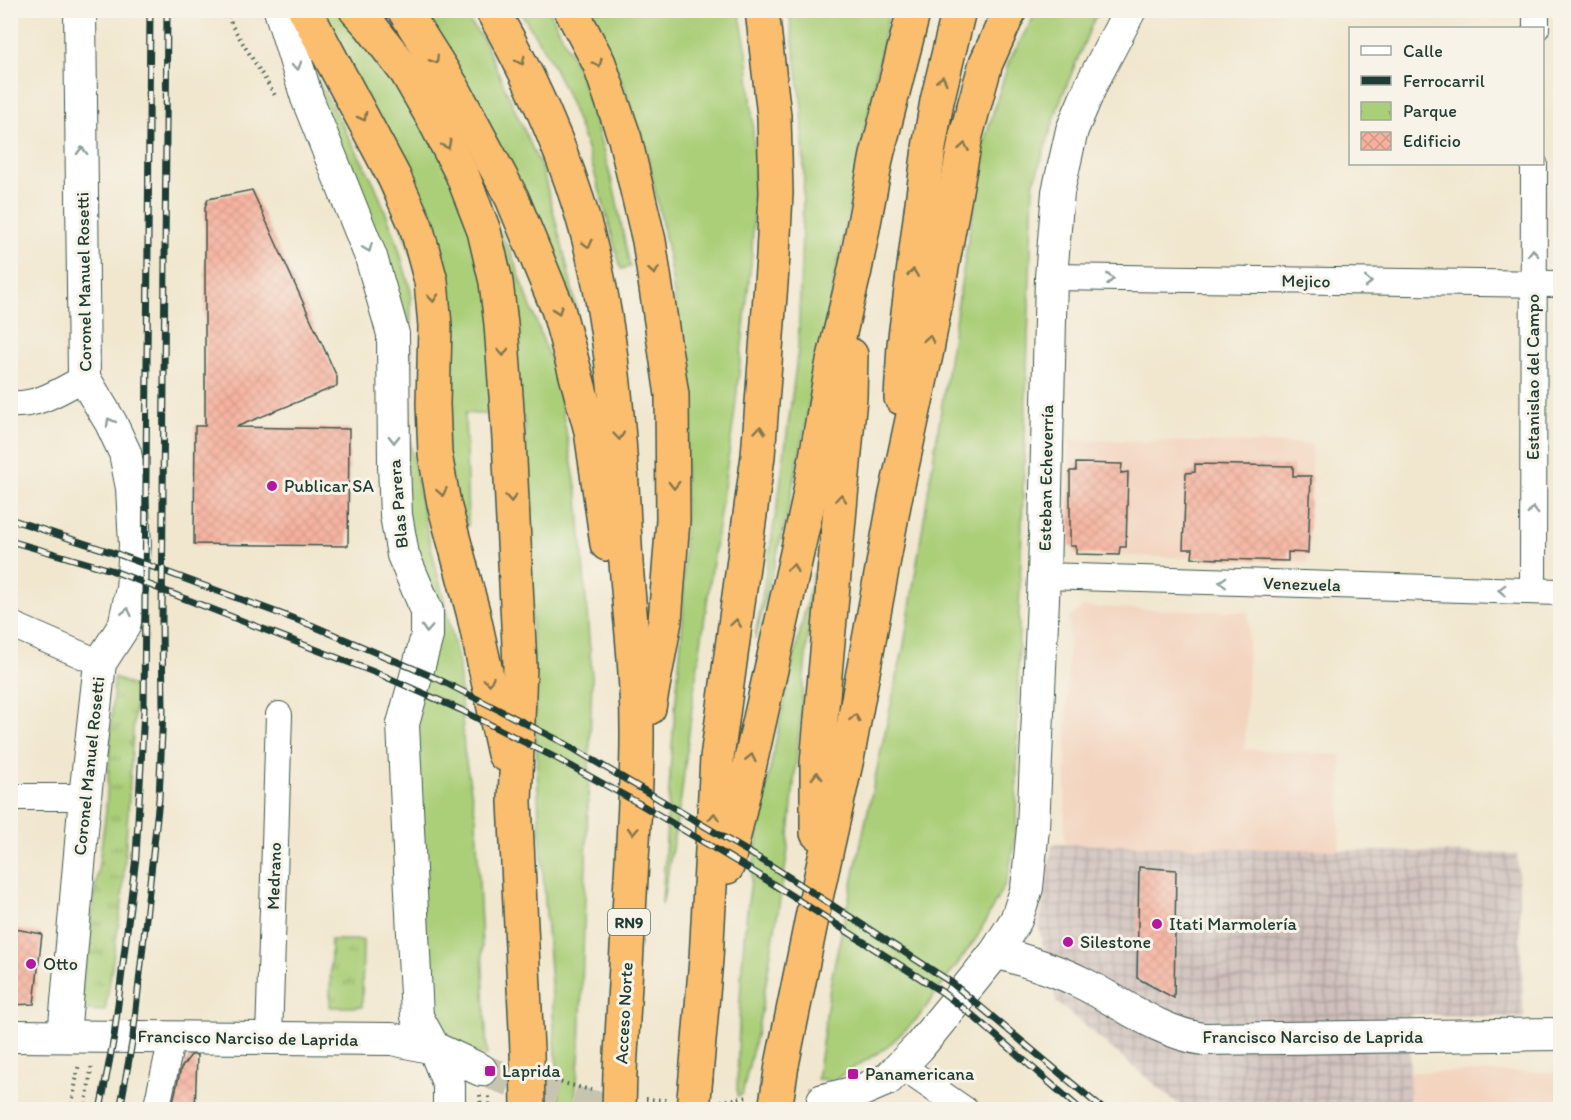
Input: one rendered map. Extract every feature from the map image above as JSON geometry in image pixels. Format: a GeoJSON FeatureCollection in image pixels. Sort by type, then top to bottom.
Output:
{"type":"FeatureCollection","features":[{"type":"Feature","properties":{"kind":"highway"},"geometry":{"type":"LineString","coordinates":[[305,10],[394,177],[417,226],[431,282],[435,326],[432,404],[435,454],[444,504],[474,612],[515,802]]}},
{"type":"Feature","properties":{"kind":"highway"},"geometry":{"type":"LineString","coordinates":[[356,10],[407,73],[435,120],[462,174],[484,231],[496,282],[509,440],[520,666],[515,802],[528,1110]]}},
{"type":"Feature","properties":{"kind":"highway"},"geometry":{"type":"LineString","coordinates":[[404,10],[452,86],[512,198],[558,309],[591,431],[609,561],[636,691]]}},
{"type":"Feature","properties":{"kind":"highway"},"geometry":{"type":"LineString","coordinates":[[492,10],[520,59],[552,129],[576,200],[599,282],[613,368],[617,413],[636,691],[637,772]]}},
{"type":"Feature","properties":{"kind":"highway"},"geometry":{"type":"LineString","coordinates":[[571,10],[599,63],[625,139],[649,241],[672,395],[674,520],[666,621],[637,772]]}},
{"type":"Feature","properties":{"kind":"highway"},"geometry":{"type":"LineString","coordinates":[[693,1110],[706,959],[717,758],[758,456],[774,256],[776,193],[774,116],[762,10]]}},
{"type":"Feature","properties":{"kind":"highway"},"geometry":{"type":"LineString","coordinates":[[895,499],[904,345],[929,148],[937,101],[959,10]]}},
{"type":"Feature","properties":{"kind":"highway"},"geometry":{"type":"LineString","coordinates":[[775,1110],[816,898],[848,754],[895,499],[927,350],[966,135],[987,63],[1010,10]]}},
{"type":"Feature","properties":{"kind":"highway"},"geometry":{"type":"LineString","coordinates":[[706,959],[807,508],[832,366],[855,270],[877,155],[913,11]]}},
{"type":"Feature","properties":{"kind":"highway"},"geometry":{"type":"LineString","coordinates":[[816,898],[817,763],[850,397],[855,270]]}},
{"type":"Feature","properties":{"kind":"highway","name":"Acceso Norte"},"geometry":{"type":"LineString","coordinates":[[619,1110],[637,772]]}},
{"type":"Feature","properties":{"kind":"street","name":"Coronel Manuel Rosetti"},"geometry":{"type":"LineString","coordinates":[[80,10],[84,378],[111,423],[125,453],[132,488],[135,544],[132,589],[124,626],[100,663],[85,797],[81,1036]]}},
{"type":"Feature","properties":{"kind":"street","name":"Blas Parera"},"geometry":{"type":"LineString","coordinates":[[280,10],[307,98],[371,257],[393,334],[396,515],[403,555],[427,611],[427,636],[403,724],[417,1017],[434,1048],[448,1084],[449,1110]]}},
{"type":"Feature","properties":{"kind":"street","name":"Esteban Echeverría"},"geometry":{"type":"LineString","coordinates":[[996,952],[1023,905],[1031,857],[1044,576],[1051,277],[1058,192],[1072,130],[1097,72],[1130,10]]}},
{"type":"Feature","properties":{"kind":"street"},"geometry":{"type":"LineString","coordinates":[[1536,10],[1536,27]]}},
{"type":"Feature","properties":{"kind":"street","name":"Estanislao del Campo"},"geometry":{"type":"LineString","coordinates":[[1533,590],[1534,165]]}},
{"type":"Feature","properties":{"kind":"street","name":"Mejico"},"geometry":{"type":"LineString","coordinates":[[1051,277],[1560,284]]}},
{"type":"Feature","properties":{"kind":"street"},"geometry":{"type":"LineString","coordinates":[[10,404],[24,405],[51,397],[84,378]]}},
{"type":"Feature","properties":{"kind":"street","name":"Venezuela"},"geometry":{"type":"LineString","coordinates":[[1044,576],[1560,592]]}},
{"type":"Feature","properties":{"kind":"street"},"geometry":{"type":"LineString","coordinates":[[10,624],[100,663]]}},
{"type":"Feature","properties":{"kind":"street","name":"Medrano"},"geometry":{"type":"LineString","coordinates":[[269,1038],[279,715]]}},
{"type":"Feature","properties":{"kind":"street"},"geometry":{"type":"LineString","coordinates":[[10,797],[85,797]]}},
{"type":"Feature","properties":{"kind":"street"},"geometry":{"type":"LineString","coordinates":[[874,1110],[894,1073],[937,1028],[996,952]]}},
{"type":"Feature","properties":{"kind":"street","name":"Francisco Narciso de Laprida"},"geometry":{"type":"LineString","coordinates":[[996,952],[1069,977],[1166,1029],[1185,1036],[1203,1039],[1560,1034]]}},
{"type":"Feature","properties":{"kind":"street","name":"Francisco Narciso de Laprida"},"geometry":{"type":"LineString","coordinates":[[10,1036],[392,1039],[434,1048],[481,1070]]}},
{"type":"Feature","properties":{"kind":"street"},"geometry":{"type":"LineString","coordinates":[[156,1110],[172,1038]]}},
{"type":"Feature","properties":{"kind":"street"},"geometry":{"type":"LineString","coordinates":[[823,1100],[860,1091],[894,1073]]}},
{"type":"Feature","properties":{"kind":"street"},"geometry":{"type":"LineString","coordinates":[[894,1073],[965,1110]]}},
{"type":"Feature","properties":{"kind":"path"},"geometry":{"type":"LineString","coordinates":[[71,1110],[81,1036]]}},
{"type":"Feature","properties":{"kind":"path"},"geometry":{"type":"LineString","coordinates":[[81,1036],[85,1110]]}},
{"type":"Feature","properties":{"kind":"path"},"geometry":{"type":"LineString","coordinates":[[489,1101],[489,1110]]}},
{"type":"Feature","properties":{"kind":"shaded area"},"geometry":{"type":"Polygon","coordinates":[[[1070,440],[1312,444],[1308,562],[1076,554],[1070,546],[1070,440]]]}},
{"type":"Feature","properties":{"kind":"shaded area"},"geometry":{"type":"Polygon","coordinates":[[[1083,607],[1249,612],[1245,749],[1341,755],[1339,871],[1064,854],[1069,618],[1083,607]]]}},
{"type":"Feature","properties":{"kind":"shaded area"},"geometry":{"type":"Polygon","coordinates":[[[1052,844],[1517,854],[1524,1018],[1410,1014],[1409,1109],[1184,1109],[1056,1002],[1039,928],[1052,844]]]}},
{"type":"Feature","properties":{"kind":"shaded area"},"geometry":{"type":"Polygon","coordinates":[[[1409,1072],[1560,1072],[1560,1109],[1409,1109],[1409,1072]]]}},
{"type":"Feature","properties":{"kind":"green space"},"geometry":{"type":"Polygon","coordinates":[[[318,11],[373,11],[432,94],[513,258],[556,376],[578,497],[592,677],[580,1049],[574,1109],[560,1109],[539,818],[524,417],[465,413],[468,526],[461,525],[446,459],[445,341],[318,11]]]}},
{"type":"Feature","properties":{"kind":"green space"},"geometry":{"type":"Polygon","coordinates":[[[422,11],[461,11],[483,39],[543,172],[577,312],[566,314],[422,11]]]}},
{"type":"Feature","properties":{"kind":"green space"},"geometry":{"type":"Polygon","coordinates":[[[520,11],[550,11],[578,69],[615,193],[630,267],[621,269],[594,170],[568,97],[549,58],[520,11]]]}},
{"type":"Feature","properties":{"kind":"green space"},"geometry":{"type":"Polygon","coordinates":[[[591,11],[739,11],[747,52],[752,110],[755,173],[752,254],[734,418],[694,691],[681,798],[662,905],[671,757],[683,619],[686,429],[681,343],[667,246],[647,153],[624,87],[591,11]]]}},
{"type":"Feature","properties":{"kind":"green space"},"geometry":{"type":"Polygon","coordinates":[[[789,11],[889,11],[787,515],[755,639],[779,494],[798,350],[804,173],[802,108],[789,11]]]}},
{"type":"Feature","properties":{"kind":"green space"},"geometry":{"type":"Polygon","coordinates":[[[1037,11],[1102,11],[1094,19],[1059,104],[1033,185],[1019,617],[1016,834],[1007,880],[977,937],[918,1018],[886,1048],[834,1080],[817,1079],[831,980],[904,645],[983,145],[1009,61],[1037,11]]]}},
{"type":"Feature","properties":{"kind":"green space"},"geometry":{"type":"Polygon","coordinates":[[[313,72],[374,183],[396,239],[411,292],[409,438],[426,526],[459,664],[464,751],[476,818],[487,1055],[441,1046],[429,1017],[409,721],[430,660],[405,526],[398,413],[313,72]]]}},
{"type":"Feature","properties":{"kind":"green space"},"geometry":{"type":"Polygon","coordinates":[[[814,572],[787,857],[760,1018],[742,1095],[737,1096],[742,963],[752,875],[775,744],[814,572]]]}},
{"type":"Feature","properties":{"kind":"green space"},"geometry":{"type":"Polygon","coordinates":[[[114,677],[136,688],[122,902],[105,1011],[79,1010],[106,811],[114,677]]]}},
{"type":"Feature","properties":{"kind":"green space"},"geometry":{"type":"Polygon","coordinates":[[[331,940],[363,940],[362,1007],[330,1007],[331,940]]]}},
{"type":"Feature","properties":{"kind":"building"},"geometry":{"type":"Polygon","coordinates":[[[252,190],[337,377],[337,386],[236,427],[349,429],[348,546],[194,544],[195,426],[205,426],[205,207],[208,199],[252,190]]]}},
{"type":"Feature","properties":{"kind":"building"},"geometry":{"type":"Polygon","coordinates":[[[1076,463],[1122,464],[1121,473],[1128,472],[1126,547],[1120,547],[1119,555],[1076,554],[1076,546],[1070,546],[1070,471],[1076,471],[1076,463]]]}},
{"type":"Feature","properties":{"kind":"building"},"geometry":{"type":"Polygon","coordinates":[[[1195,464],[1293,466],[1293,476],[1311,476],[1308,553],[1288,552],[1288,561],[1192,558],[1193,549],[1183,549],[1186,473],[1195,472],[1195,464]]]}},
{"type":"Feature","properties":{"kind":"building","name":"Itati Marmolería"},"geometry":{"type":"Polygon","coordinates":[[[1139,867],[1176,870],[1174,998],[1137,978],[1139,867]]]}},
{"type":"Feature","properties":{"kind":"building"},"geometry":{"type":"Polygon","coordinates":[[[10,928],[42,934],[34,1004],[10,1005],[10,928]]]}},
{"type":"Feature","properties":{"kind":"building"},"geometry":{"type":"Polygon","coordinates":[[[191,1055],[197,1055],[195,1110],[171,1110],[181,1068],[191,1055]]]}},
{"type":"Feature","properties":{"kind":"tunnel"},"geometry":{"type":"LineString","coordinates":[[481,1070],[574,1102],[610,1110]]}},
{"type":"Feature","properties":{"kind":"tunnel"},"geometry":{"type":"LineString","coordinates":[[764,1110],[823,1100]]}},
{"type":"Feature","properties":{"kind":"railway"},"geometry":{"type":"LineString","coordinates":[[100,1110],[114,1037],[136,857],[144,710],[150,10]]}},
{"type":"Feature","properties":{"kind":"railway"},"geometry":{"type":"LineString","coordinates":[[120,1110],[133,1037],[159,799],[163,710],[167,10]]}},
{"type":"Feature","properties":{"kind":"railway"},"geometry":{"type":"LineString","coordinates":[[10,519],[120,555],[311,625],[438,679],[564,743],[767,863],[952,983],[1104,1110]]}},
{"type":"Feature","properties":{"kind":"railway"},"geometry":{"type":"LineString","coordinates":[[10,541],[111,570],[384,676],[461,710],[558,759],[640,804],[759,875],[942,992],[972,1015],[1081,1110]]}},
{"type":"Feature","properties":{"kind":"place","name":"Publicar SA"},"geometry":{"type":"Point","coordinates":[272,486]}},
{"type":"Feature","properties":{"kind":"place","name":"Itati Marmolería"},"geometry":{"type":"Point","coordinates":[1157,924]}},
{"type":"Feature","properties":{"kind":"place","name":"Silestone"},"geometry":{"type":"Point","coordinates":[1068,942]}},
{"type":"Feature","properties":{"kind":"place","name":"Otto"},"geometry":{"type":"Point","coordinates":[31,964]}},
{"type":"Feature","properties":{"kind":"place","name":"Laprida"},"geometry":{"type":"Point","coordinates":[490,1071]}},
{"type":"Feature","properties":{"kind":"place","name":"Panamericana"},"geometry":{"type":"Point","coordinates":[853,1074]}}]}
